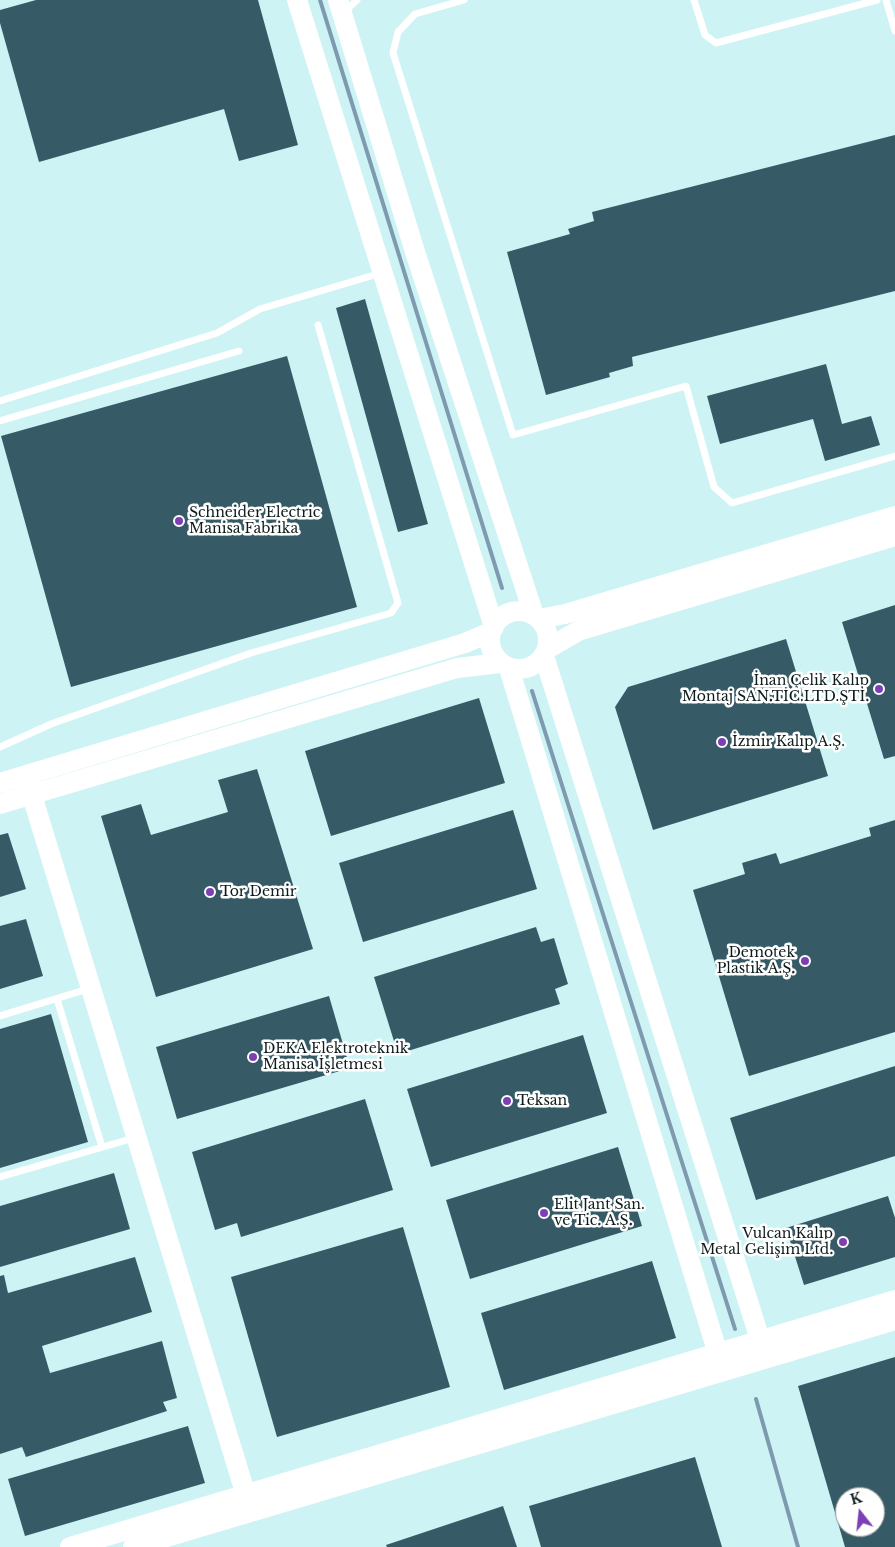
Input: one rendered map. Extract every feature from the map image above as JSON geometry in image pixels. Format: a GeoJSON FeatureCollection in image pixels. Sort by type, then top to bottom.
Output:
{"type":"FeatureCollection","features":[{"type":"Feature","properties":{"kind":"street"},"geometry":{"type":"LineString","coordinates":[[297,0],[384,272],[492,629],[490,647],[505,665],[720,1362]]}},
{"type":"Feature","properties":{"kind":"street"},"geometry":{"type":"LineString","coordinates":[[340,7],[416,255],[536,617],[546,629],[548,638],[546,653],[766,1358]]}},
{"type":"Feature","properties":{"kind":"street"},"geometry":{"type":"LineString","coordinates":[[0,783],[465,643],[492,629],[506,614],[515,612],[536,617],[565,614],[895,516]]}},
{"type":"Feature","properties":{"kind":"street"},"geometry":{"type":"LineString","coordinates":[[0,804],[458,668],[505,665],[529,668],[537,664],[546,653],[578,631],[895,536]]}},
{"type":"Feature","properties":{"kind":"street"},"geometry":{"type":"LineString","coordinates":[[26,776],[249,1503]]}},
{"type":"Feature","properties":{"kind":"street"},"geometry":{"type":"LineString","coordinates":[[720,1362],[759,1339],[895,1300]]}},
{"type":"Feature","properties":{"kind":"street"},"geometry":{"type":"LineString","coordinates":[[70,1547],[249,1503],[720,1362],[766,1358],[895,1320]]}},
{"type":"Feature","properties":{"kind":"street"},"geometry":{"type":"LineString","coordinates":[[133,1547],[249,1503]]}},
{"type":"Feature","properties":{"kind":"lane"},"geometry":{"type":"LineString","coordinates":[[340,7],[357,0]]}},
{"type":"Feature","properties":{"kind":"lane"},"geometry":{"type":"LineString","coordinates":[[464,0],[415,14],[398,32],[393,53],[513,435],[686,386],[714,487],[732,504],[895,456]]}},
{"type":"Feature","properties":{"kind":"lane"},"geometry":{"type":"LineString","coordinates":[[694,0],[705,35],[716,43],[877,0]]}},
{"type":"Feature","properties":{"kind":"lane"},"geometry":{"type":"LineString","coordinates":[[886,0],[895,31]]}},
{"type":"Feature","properties":{"kind":"lane"},"geometry":{"type":"LineString","coordinates":[[0,401],[217,334],[260,309],[384,272]]}},
{"type":"Feature","properties":{"kind":"lane"},"geometry":{"type":"LineString","coordinates":[[0,747],[51,724],[251,653],[392,612],[398,603],[318,325]]}},
{"type":"Feature","properties":{"kind":"lane"},"geometry":{"type":"LineString","coordinates":[[0,421],[239,352]]}},
{"type":"Feature","properties":{"kind":"lane"},"geometry":{"type":"LineString","coordinates":[[0,1016],[92,988]]}},
{"type":"Feature","properties":{"kind":"lane"},"geometry":{"type":"LineString","coordinates":[[57,999],[102,1148]]}},
{"type":"Feature","properties":{"kind":"lane"},"geometry":{"type":"LineString","coordinates":[[0,1177],[137,1137]]}},
{"type":"Feature","properties":{"kind":"building"},"geometry":{"type":"Polygon","coordinates":[[[36,0],[258,0],[298,145],[239,161],[224,109],[39,162],[0,23],[0,10],[36,0]]]}},
{"type":"Feature","properties":{"kind":"building"},"geometry":{"type":"Polygon","coordinates":[[[895,135],[895,291],[632,357],[633,366],[609,373],[610,377],[546,395],[507,252],[570,234],[568,229],[594,221],[592,212],[895,135]]]}},
{"type":"Feature","properties":{"kind":"building"},"geometry":{"type":"Polygon","coordinates":[[[365,299],[428,524],[398,532],[336,308],[365,299]]]}},
{"type":"Feature","properties":{"kind":"building","name":"Schneider Electric Manisa Fabrika"},"geometry":{"type":"Polygon","coordinates":[[[287,356],[357,607],[71,687],[1,436],[287,356]]]}},
{"type":"Feature","properties":{"kind":"building"},"geometry":{"type":"Polygon","coordinates":[[[826,364],[842,424],[871,416],[880,445],[825,461],[813,419],[720,444],[707,396],[826,364]]]}},
{"type":"Feature","properties":{"kind":"building","name":"İnan Çelik Kalıp Montaj SAN.TİC.LTD.ŞTİ."},"geometry":{"type":"Polygon","coordinates":[[[895,605],[895,756],[884,759],[842,622],[895,605]]]}},
{"type":"Feature","properties":{"kind":"building","name":"İzmir Kalıp A.Ş."},"geometry":{"type":"Polygon","coordinates":[[[786,639],[828,776],[653,830],[615,707],[628,687],[786,639]]]}},
{"type":"Feature","properties":{"kind":"building"},"geometry":{"type":"Polygon","coordinates":[[[479,698],[505,783],[331,836],[305,751],[479,698]]]}},
{"type":"Feature","properties":{"kind":"building","name":"Tor Demir"},"geometry":{"type":"Polygon","coordinates":[[[257,769],[313,949],[156,997],[101,816],[141,804],[151,835],[228,812],[218,780],[257,769]]]}},
{"type":"Feature","properties":{"kind":"building"},"geometry":{"type":"Polygon","coordinates":[[[513,810],[537,889],[363,942],[339,863],[513,810]]]}},
{"type":"Feature","properties":{"kind":"building","name":"Demotek Plastik A.Ş."},"geometry":{"type":"Polygon","coordinates":[[[895,820],[895,1032],[749,1076],[693,890],[745,874],[742,863],[776,853],[780,864],[871,836],[869,828],[895,820]]]}},
{"type":"Feature","properties":{"kind":"building"},"geometry":{"type":"Polygon","coordinates":[[[8,833],[26,889],[0,897],[0,835],[8,833]]]}},
{"type":"Feature","properties":{"kind":"building"},"geometry":{"type":"Polygon","coordinates":[[[26,919],[43,976],[0,989],[0,926],[26,919]]]}},
{"type":"Feature","properties":{"kind":"building"},"geometry":{"type":"Polygon","coordinates":[[[536,927],[541,942],[554,938],[568,984],[555,989],[560,1004],[398,1054],[374,977],[536,927]]]}},
{"type":"Feature","properties":{"kind":"building","name":"DEKA Elektroteknik Manisa İşletmesi"},"geometry":{"type":"Polygon","coordinates":[[[329,996],[350,1068],[177,1119],[156,1047],[329,996]]]}},
{"type":"Feature","properties":{"kind":"building"},"geometry":{"type":"Polygon","coordinates":[[[51,1014],[88,1142],[0,1168],[0,1029],[51,1014]]]}},
{"type":"Feature","properties":{"kind":"building","name":"Teksan"},"geometry":{"type":"Polygon","coordinates":[[[583,1035],[607,1113],[431,1167],[407,1089],[583,1035]]]}},
{"type":"Feature","properties":{"kind":"building"},"geometry":{"type":"Polygon","coordinates":[[[895,1066],[895,1156],[756,1200],[730,1118],[895,1066]]]}},
{"type":"Feature","properties":{"kind":"building"},"geometry":{"type":"Polygon","coordinates":[[[365,1099],[393,1190],[241,1237],[237,1223],[215,1230],[192,1152],[365,1099]]]}},
{"type":"Feature","properties":{"kind":"building","name":"Elit Jant San. ve Tic. A.Ş."},"geometry":{"type":"Polygon","coordinates":[[[618,1147],[642,1226],[470,1279],[446,1200],[618,1147]]]}},
{"type":"Feature","properties":{"kind":"building"},"geometry":{"type":"Polygon","coordinates":[[[114,1173],[130,1229],[0,1267],[0,1206],[114,1173]]]}},
{"type":"Feature","properties":{"kind":"building","name":"Vulcan Kalıp Metal Gelişim Ltd."},"geometry":{"type":"Polygon","coordinates":[[[888,1196],[895,1218],[895,1257],[804,1285],[786,1228],[888,1196]]]}},
{"type":"Feature","properties":{"kind":"building"},"geometry":{"type":"Polygon","coordinates":[[[403,1227],[450,1387],[277,1437],[231,1277],[403,1227]]]}},
{"type":"Feature","properties":{"kind":"building"},"geometry":{"type":"Polygon","coordinates":[[[135,1257],[152,1312],[42,1346],[50,1373],[162,1341],[177,1398],[163,1402],[167,1411],[26,1457],[22,1447],[0,1454],[0,1276],[4,1275],[8,1293],[135,1257]]]}},
{"type":"Feature","properties":{"kind":"building"},"geometry":{"type":"Polygon","coordinates":[[[652,1261],[676,1338],[504,1390],[481,1313],[652,1261]]]}},
{"type":"Feature","properties":{"kind":"building"},"geometry":{"type":"Polygon","coordinates":[[[895,1357],[895,1547],[845,1547],[842,1537],[885,1537],[885,1487],[835,1487],[835,1513],[798,1386],[895,1357]]]}},
{"type":"Feature","properties":{"kind":"building"},"geometry":{"type":"Polygon","coordinates":[[[188,1426],[205,1483],[25,1536],[8,1479],[188,1426]]]}},
{"type":"Feature","properties":{"kind":"building"},"geometry":{"type":"Polygon","coordinates":[[[695,1457],[722,1547],[541,1547],[529,1506],[695,1457]]]}},
{"type":"Feature","properties":{"kind":"building"},"geometry":{"type":"Polygon","coordinates":[[[503,1506],[517,1547],[387,1547],[386,1545],[503,1506]]]}},
{"type":"Feature","properties":{"kind":"waterway"},"geometry":{"type":"LineString","coordinates":[[320,0],[502,588]]}},
{"type":"Feature","properties":{"kind":"waterway"},"geometry":{"type":"LineString","coordinates":[[532,691],[735,1329]]}},
{"type":"Feature","properties":{"kind":"waterway"},"geometry":{"type":"LineString","coordinates":[[756,1399],[798,1547]]}},
{"type":"Feature","properties":{"kind":"place","name":"Schneider Electric Manisa Fabrika"},"geometry":{"type":"Point","coordinates":[179,521]}},
{"type":"Feature","properties":{"kind":"place","name":"İnan Çelik Kalıp Montaj SAN.TİC.LTD.ŞTİ."},"geometry":{"type":"Point","coordinates":[879,689]}},
{"type":"Feature","properties":{"kind":"place","name":"İzmir Kalıp A.Ş."},"geometry":{"type":"Point","coordinates":[722,742]}},
{"type":"Feature","properties":{"kind":"place","name":"Tor Demir"},"geometry":{"type":"Point","coordinates":[210,892]}},
{"type":"Feature","properties":{"kind":"place","name":"Demotek Plastik A.Ş."},"geometry":{"type":"Point","coordinates":[805,961]}},
{"type":"Feature","properties":{"kind":"place","name":"DEKA Elektroteknik Manisa İşletmesi"},"geometry":{"type":"Point","coordinates":[253,1057]}},
{"type":"Feature","properties":{"kind":"place","name":"Teksan"},"geometry":{"type":"Point","coordinates":[507,1101]}},
{"type":"Feature","properties":{"kind":"place","name":"Elit Jant San. ve Tic. A.Ş."},"geometry":{"type":"Point","coordinates":[544,1213]}},
{"type":"Feature","properties":{"kind":"place","name":"Vulcan Kalıp Metal Gelişim Ltd."},"geometry":{"type":"Point","coordinates":[843,1242]}}]}
